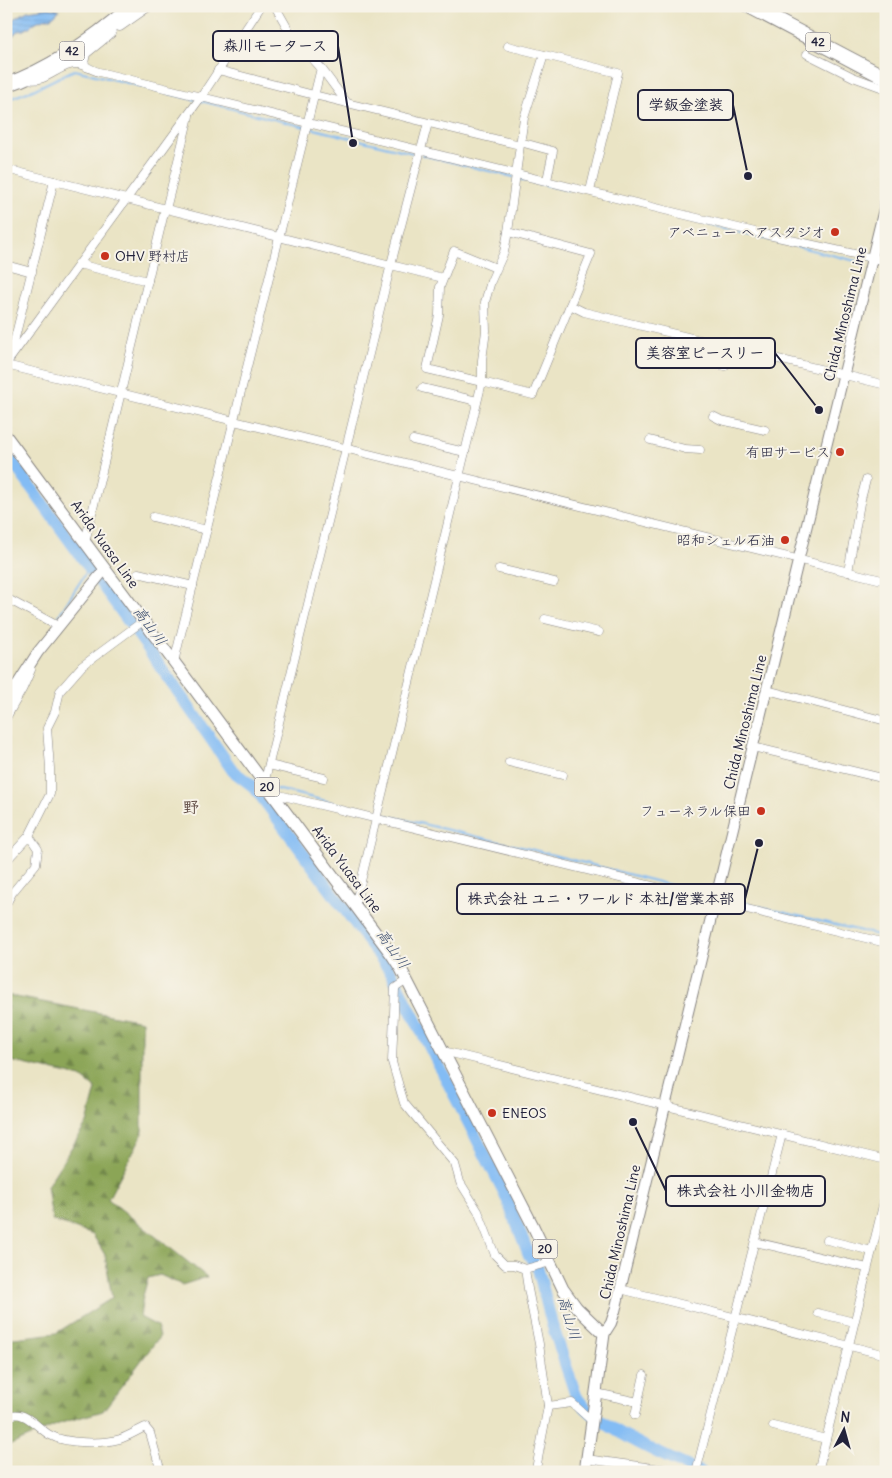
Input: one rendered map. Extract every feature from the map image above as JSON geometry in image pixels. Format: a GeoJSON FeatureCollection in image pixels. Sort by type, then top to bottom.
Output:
{"type":"FeatureCollection","features":[{"type":"Feature","properties":{"kind":"highway","name":"42"},"geometry":{"type":"LineString","coordinates":[[6,85],[25,78],[114,28],[132,6]]}},
{"type":"Feature","properties":{"kind":"highway","name":"42"},"geometry":{"type":"LineString","coordinates":[[749,6],[886,78]]}},
{"type":"Feature","properties":{"kind":"main road","name":"Chida Minoshima Line"},"geometry":{"type":"LineString","coordinates":[[604,1334],[613,1318],[620,1290],[886,202]]}},
{"type":"Feature","properties":{"kind":"main road","name":"Arida Yuasa Line"},"geometry":{"type":"LineString","coordinates":[[6,436],[85,542],[103,571],[174,662],[392,955],[407,980],[563,1289],[572,1302],[604,1334]]}},
{"type":"Feature","properties":{"kind":"main road"},"geometry":{"type":"LineString","coordinates":[[6,702],[38,652],[103,571]]}},
{"type":"Feature","properties":{"kind":"main road"},"geometry":{"type":"LineString","coordinates":[[585,1472],[604,1334]]}},
{"type":"Feature","properties":{"kind":"street"},"geometry":{"type":"LineString","coordinates":[[87,67],[84,63],[86,54],[114,28],[150,6]]}},
{"type":"Feature","properties":{"kind":"street"},"geometry":{"type":"LineString","coordinates":[[7,363],[201,97],[261,6]]}},
{"type":"Feature","properties":{"kind":"street"},"geometry":{"type":"LineString","coordinates":[[275,6],[292,36],[321,68],[347,103]]}},
{"type":"Feature","properties":{"kind":"street"},"geometry":{"type":"LineString","coordinates":[[508,46],[618,73],[590,191]]}},
{"type":"Feature","properties":{"kind":"street"},"geometry":{"type":"LineString","coordinates":[[807,54],[853,77],[886,89]]}},
{"type":"Feature","properties":{"kind":"street"},"geometry":{"type":"LineString","coordinates":[[355,906],[482,382],[482,360],[486,331],[485,302],[496,268],[504,252],[524,118],[544,55]]}},
{"type":"Feature","properties":{"kind":"street"},"geometry":{"type":"LineString","coordinates":[[25,78],[37,80],[71,65],[79,64],[99,72],[886,262]]}},
{"type":"Feature","properties":{"kind":"street"},"geometry":{"type":"LineString","coordinates":[[174,662],[321,68]]}},
{"type":"Feature","properties":{"kind":"street"},"geometry":{"type":"LineString","coordinates":[[218,70],[428,123],[553,151],[547,180]]}},
{"type":"Feature","properties":{"kind":"street"},"geometry":{"type":"LineString","coordinates":[[85,542],[190,112]]}},
{"type":"Feature","properties":{"kind":"street"},"geometry":{"type":"LineString","coordinates":[[264,784],[428,123]]}},
{"type":"Feature","properties":{"kind":"street"},"geometry":{"type":"LineString","coordinates":[[6,169],[443,278]]}},
{"type":"Feature","properties":{"kind":"street"},"geometry":{"type":"LineString","coordinates":[[7,363],[54,181]]}},
{"type":"Feature","properties":{"kind":"street"},"geometry":{"type":"LineString","coordinates":[[496,268],[454,251],[440,287],[438,321],[428,369],[533,394],[592,254],[508,232]]}},
{"type":"Feature","properties":{"kind":"street"},"geometry":{"type":"LineString","coordinates":[[78,264],[148,282]]}},
{"type":"Feature","properties":{"kind":"street"},"geometry":{"type":"LineString","coordinates":[[6,265],[32,272]]}},
{"type":"Feature","properties":{"kind":"street"},"geometry":{"type":"LineString","coordinates":[[570,305],[584,312],[886,385]]}},
{"type":"Feature","properties":{"kind":"street"},"geometry":{"type":"LineString","coordinates":[[680,355],[725,366]]}},
{"type":"Feature","properties":{"kind":"street"},"geometry":{"type":"LineString","coordinates":[[7,363],[122,394],[886,581]]}},
{"type":"Feature","properties":{"kind":"street"},"geometry":{"type":"LineString","coordinates":[[422,388],[477,401]]}},
{"type":"Feature","properties":{"kind":"street"},"geometry":{"type":"LineString","coordinates":[[713,416],[722,420],[765,430]]}},
{"type":"Feature","properties":{"kind":"street"},"geometry":{"type":"LineString","coordinates":[[413,440],[465,452]]}},
{"type":"Feature","properties":{"kind":"street"},"geometry":{"type":"LineString","coordinates":[[650,440],[678,448],[700,450]]}},
{"type":"Feature","properties":{"kind":"street"},"geometry":{"type":"LineString","coordinates":[[848,572],[866,480]]}},
{"type":"Feature","properties":{"kind":"street"},"geometry":{"type":"LineString","coordinates":[[153,517],[207,530]]}},
{"type":"Feature","properties":{"kind":"street"},"geometry":{"type":"LineString","coordinates":[[499,569],[554,582]]}},
{"type":"Feature","properties":{"kind":"street"},"geometry":{"type":"LineString","coordinates":[[138,573],[193,586]]}},
{"type":"Feature","properties":{"kind":"street"},"geometry":{"type":"LineString","coordinates":[[6,598],[58,626]]}},
{"type":"Feature","properties":{"kind":"street"},"geometry":{"type":"LineString","coordinates":[[545,619],[599,632]]}},
{"type":"Feature","properties":{"kind":"street"},"geometry":{"type":"LineString","coordinates":[[6,860],[28,836],[50,794],[47,728],[55,712],[60,691],[82,666],[143,621]]}},
{"type":"Feature","properties":{"kind":"street"},"geometry":{"type":"LineString","coordinates":[[6,718],[23,688],[38,652]]}},
{"type":"Feature","properties":{"kind":"street"},"geometry":{"type":"LineString","coordinates":[[767,690],[886,721]]}},
{"type":"Feature","properties":{"kind":"street"},"geometry":{"type":"LineString","coordinates":[[753,746],[886,779]]}},
{"type":"Feature","properties":{"kind":"street"},"geometry":{"type":"LineString","coordinates":[[510,762],[563,775]]}},
{"type":"Feature","properties":{"kind":"street"},"geometry":{"type":"LineString","coordinates":[[269,765],[324,778]]}},
{"type":"Feature","properties":{"kind":"street"},"geometry":{"type":"LineString","coordinates":[[272,793],[716,897],[886,943]]}},
{"type":"Feature","properties":{"kind":"street"},"geometry":{"type":"LineString","coordinates":[[6,904],[12,893],[36,864],[38,849],[28,836]]}},
{"type":"Feature","properties":{"kind":"street"},"geometry":{"type":"LineString","coordinates":[[407,980],[395,988],[392,1054],[392,1066],[404,1103],[455,1164],[460,1182],[478,1211],[495,1254],[506,1265],[532,1267],[551,1262]]}},
{"type":"Feature","properties":{"kind":"street"},"geometry":{"type":"LineString","coordinates":[[443,1051],[886,1160]]}},
{"type":"Feature","properties":{"kind":"street"},"geometry":{"type":"LineString","coordinates":[[696,1472],[782,1134]]}},
{"type":"Feature","properties":{"kind":"street"},"geometry":{"type":"LineString","coordinates":[[818,1472],[886,1193]]}},
{"type":"Feature","properties":{"kind":"street"},"geometry":{"type":"LineString","coordinates":[[827,1240],[872,1251]]}},
{"type":"Feature","properties":{"kind":"street"},"geometry":{"type":"LineString","coordinates":[[755,1242],[867,1268]]}},
{"type":"Feature","properties":{"kind":"street"},"geometry":{"type":"LineString","coordinates":[[532,1267],[528,1290],[539,1344],[548,1406],[536,1469],[539,1472]]}},
{"type":"Feature","properties":{"kind":"street"},"geometry":{"type":"LineString","coordinates":[[620,1290],[886,1355]]}},
{"type":"Feature","properties":{"kind":"street"},"geometry":{"type":"LineString","coordinates":[[818,1313],[854,1322]]}},
{"type":"Feature","properties":{"kind":"street"},"geometry":{"type":"LineString","coordinates":[[635,1415],[644,1374]]}},
{"type":"Feature","properties":{"kind":"street"},"geometry":{"type":"LineString","coordinates":[[596,1393],[638,1402]]}},
{"type":"Feature","properties":{"kind":"street"},"geometry":{"type":"LineString","coordinates":[[548,1406],[572,1403],[592,1416]]}},
{"type":"Feature","properties":{"kind":"street"},"geometry":{"type":"LineString","coordinates":[[6,1418],[14,1415],[28,1417],[50,1436],[68,1440],[97,1442],[120,1439],[145,1427],[150,1433],[160,1472]]}},
{"type":"Feature","properties":{"kind":"street"},"geometry":{"type":"LineString","coordinates":[[772,1426],[826,1439]]}},
{"type":"Feature","properties":{"kind":"street"},"geometry":{"type":"LineString","coordinates":[[586,1459],[683,1472]]}},
{"type":"Feature","properties":{"kind":"green space"},"geometry":{"type":"Polygon","coordinates":[[[6,995],[142,1021],[142,1135],[108,1199],[207,1277],[182,1285],[160,1275],[148,1278],[140,1317],[157,1326],[160,1336],[103,1411],[61,1423],[6,1447],[6,1339],[56,1333],[112,1298],[105,1255],[93,1235],[52,1220],[47,1186],[87,1123],[96,1089],[81,1077],[6,1060],[6,995]]]}},
{"type":"Feature","properties":{"kind":"water"},"geometry":{"type":"Polygon","coordinates":[[[48,8],[59,10],[51,17],[17,31],[11,38],[6,39],[6,23],[28,11],[48,8]]]}},
{"type":"Feature","properties":{"kind":"waterway"},"geometry":{"type":"LineString","coordinates":[[6,100],[33,90],[75,70],[196,100]]}},
{"type":"Feature","properties":{"kind":"waterway"},"geometry":{"type":"LineString","coordinates":[[201,101],[305,127]]}},
{"type":"Feature","properties":{"kind":"waterway"},"geometry":{"type":"LineString","coordinates":[[310,128],[417,154]]}},
{"type":"Feature","properties":{"kind":"waterway"},"geometry":{"type":"LineString","coordinates":[[422,155],[514,177]]}},
{"type":"Feature","properties":{"kind":"waterway"},"geometry":{"type":"LineString","coordinates":[[519,179],[568,190]]}},
{"type":"Feature","properties":{"kind":"waterway"},"geometry":{"type":"LineString","coordinates":[[686,219],[864,263]]}},
{"type":"Feature","properties":{"kind":"waterway","name":"高山川"},"geometry":{"type":"LineString","coordinates":[[6,453],[147,647],[233,771],[254,787],[391,972],[505,1194],[529,1255],[538,1269],[552,1324],[575,1393],[583,1405],[596,1417],[631,1439],[701,1472]]}},
{"type":"Feature","properties":{"kind":"waterway"},"geometry":{"type":"LineString","coordinates":[[59,615],[89,568]]}},
{"type":"Feature","properties":{"kind":"waterway","name":"高山川"},"geometry":{"type":"LineString","coordinates":[[254,787],[259,788]]}},
{"type":"Feature","properties":{"kind":"waterway"},"geometry":{"type":"LineString","coordinates":[[276,789],[376,813]]}},
{"type":"Feature","properties":{"kind":"waterway"},"geometry":{"type":"LineString","coordinates":[[380,814],[530,849],[713,896]]}},
{"type":"Feature","properties":{"kind":"waterway"},"geometry":{"type":"LineString","coordinates":[[720,897],[886,937]]}},
{"type":"Feature","properties":{"kind":"place","name":"森川モータース"},"geometry":{"type":"Point","coordinates":[353,143]}},
{"type":"Feature","properties":{"kind":"place","name":"学鈑金塗装"},"geometry":{"type":"Point","coordinates":[748,176]}},
{"type":"Feature","properties":{"kind":"place","name":"アベニュー ヘアスタジオ"},"geometry":{"type":"Point","coordinates":[835,232]}},
{"type":"Feature","properties":{"kind":"place","name":"OHV 野村店"},"geometry":{"type":"Point","coordinates":[105,256]}},
{"type":"Feature","properties":{"kind":"place","name":"美容室ピースリー"},"geometry":{"type":"Point","coordinates":[819,410]}},
{"type":"Feature","properties":{"kind":"place","name":"有田サービス"},"geometry":{"type":"Point","coordinates":[840,452]}},
{"type":"Feature","properties":{"kind":"place","name":"昭和シェル石油"},"geometry":{"type":"Point","coordinates":[785,540]}},
{"type":"Feature","properties":{"kind":"place","name":"フューネラル保田"},"geometry":{"type":"Point","coordinates":[761,811]}},
{"type":"Feature","properties":{"kind":"place","name":"株式会社 ユニ・ワールド 本社/営業本部"},"geometry":{"type":"Point","coordinates":[759,843]}},
{"type":"Feature","properties":{"kind":"place","name":"ENEOS"},"geometry":{"type":"Point","coordinates":[492,1113]}},
{"type":"Feature","properties":{"kind":"place","name":"株式会社 小川金物店"},"geometry":{"type":"Point","coordinates":[633,1122]}},
{"type":"Feature","properties":{"kind":"district","name":"野"},"geometry":{"type":"Point","coordinates":[191,807]}}]}
